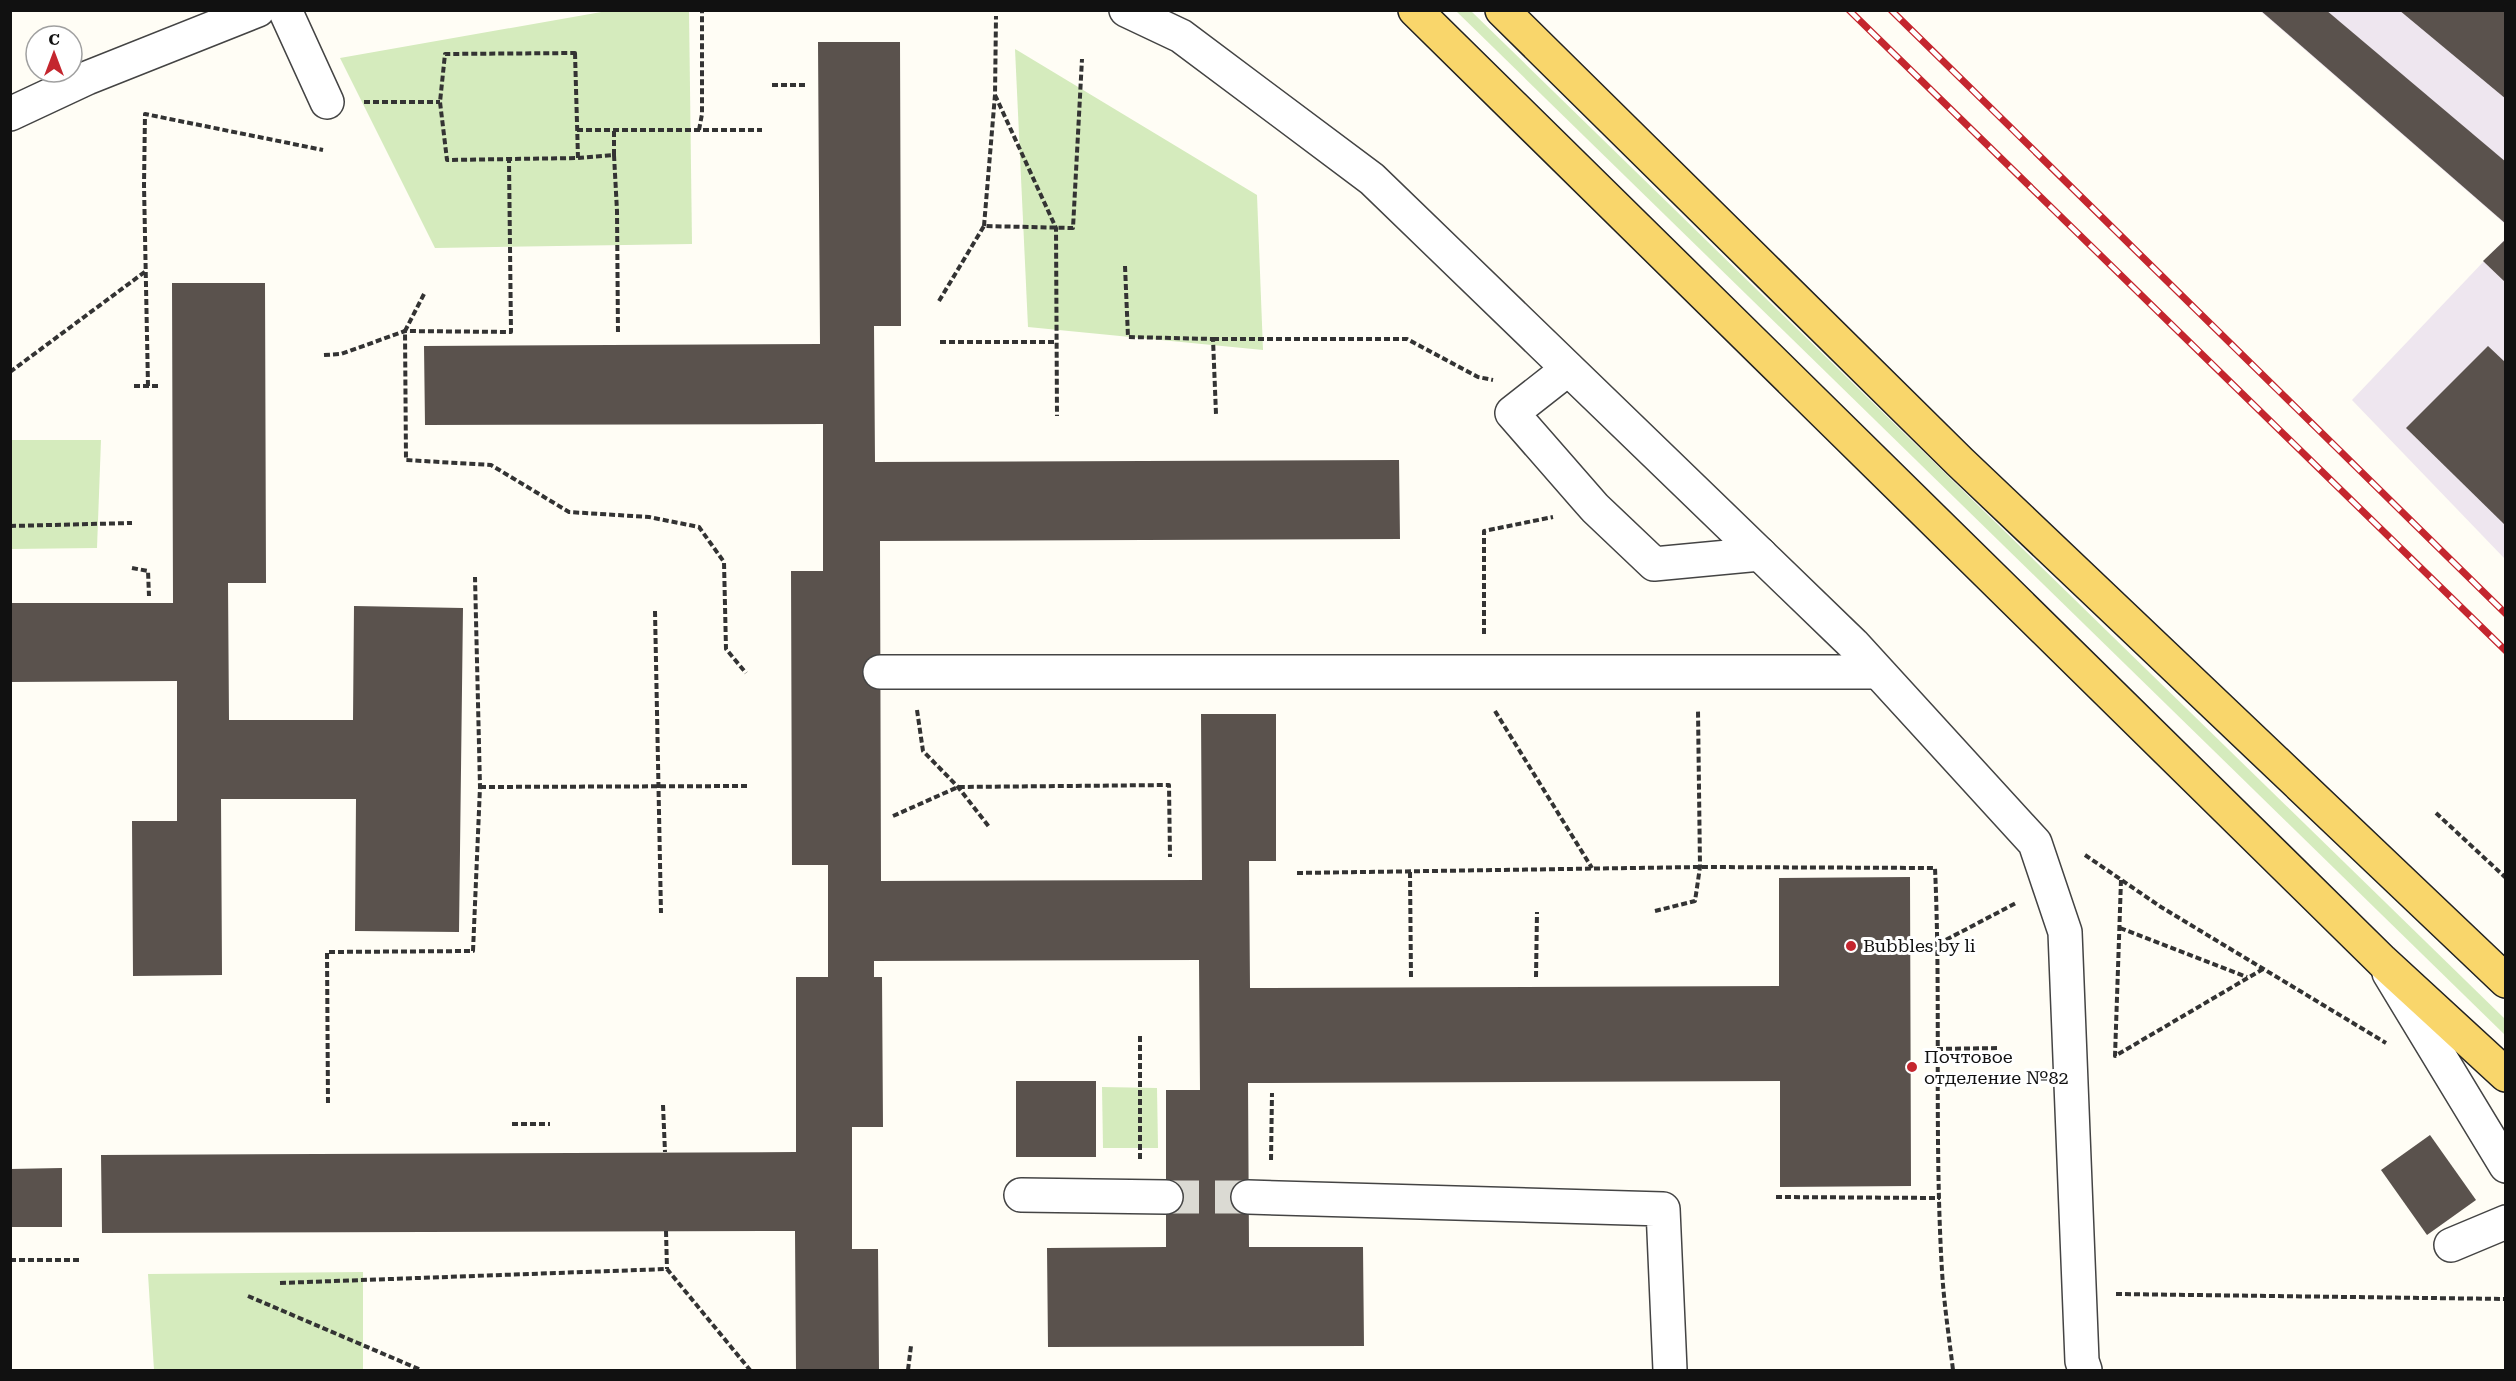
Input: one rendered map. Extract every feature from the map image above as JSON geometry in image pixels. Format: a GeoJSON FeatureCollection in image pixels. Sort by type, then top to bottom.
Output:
{"type":"FeatureCollection","features":[{"type":"Feature","properties":{"kind":"main road"},"geometry":{"type":"LineString","coordinates":[[1415,10],[2382,961],[2505,1075]]}},
{"type":"Feature","properties":{"kind":"main road"},"geometry":{"type":"LineString","coordinates":[[1502,10],[1960,462],[2505,981]]}},
{"type":"Feature","properties":{"kind":"street"},"geometry":{"type":"LineString","coordinates":[[10,114],[87,78],[258,10]]}},
{"type":"Feature","properties":{"kind":"street"},"geometry":{"type":"LineString","coordinates":[[285,10],[342,102]]}},
{"type":"Feature","properties":{"kind":"street"},"geometry":{"type":"LineString","coordinates":[[1126,10],[1181,36],[1372,179],[1853,644],[2035,843],[2066,932],[2075,1367]]}},
{"type":"Feature","properties":{"kind":"street"},"geometry":{"type":"LineString","coordinates":[[1568,369],[1512,413],[1595,508],[1654,564],[1760,554]]}},
{"type":"Feature","properties":{"kind":"street"},"geometry":{"type":"LineString","coordinates":[[880,672],[1877,672]]}},
{"type":"Feature","properties":{"kind":"street"},"geometry":{"type":"LineString","coordinates":[[2382,961],[2505,1166]]}},
{"type":"Feature","properties":{"kind":"street"},"geometry":{"type":"LineString","coordinates":[[1021,1196],[1153,1196]]}},
{"type":"Feature","properties":{"kind":"street"},"geometry":{"type":"LineString","coordinates":[[1259,1197],[1663,1209],[1670,1371]]}},
{"type":"Feature","properties":{"kind":"street"},"geometry":{"type":"LineString","coordinates":[[2451,1245],[2505,1222]]}},
{"type":"Feature","properties":{"kind":"path"},"geometry":{"type":"LineString","coordinates":[[699,130],[702,114],[702,10]]}},
{"type":"Feature","properties":{"kind":"path"},"geometry":{"type":"LineString","coordinates":[[939,301],[984,226],[995,95],[996,16]]}},
{"type":"Feature","properties":{"kind":"path"},"geometry":{"type":"LineString","coordinates":[[578,158],[575,53],[445,54],[440,102],[447,160],[509,161],[578,158],[614,155]]}},
{"type":"Feature","properties":{"kind":"path"},"geometry":{"type":"LineString","coordinates":[[984,226],[1073,228],[1082,59]]}},
{"type":"Feature","properties":{"kind":"path"},"geometry":{"type":"LineString","coordinates":[[772,85],[808,85]]}},
{"type":"Feature","properties":{"kind":"path"},"geometry":{"type":"LineString","coordinates":[[995,95],[1056,228],[1057,416]]}},
{"type":"Feature","properties":{"kind":"path"},"geometry":{"type":"LineString","coordinates":[[342,102],[440,102]]}},
{"type":"Feature","properties":{"kind":"path"},"geometry":{"type":"LineString","coordinates":[[148,386],[146,114],[323,150]]}},
{"type":"Feature","properties":{"kind":"path"},"geometry":{"type":"LineString","coordinates":[[577,130],[762,130]]}},
{"type":"Feature","properties":{"kind":"path"},"geometry":{"type":"LineString","coordinates":[[614,130],[618,334]]}},
{"type":"Feature","properties":{"kind":"path"},"geometry":{"type":"LineString","coordinates":[[324,355],[340,354],[405,331],[511,332],[509,161]]}},
{"type":"Feature","properties":{"kind":"path"},"geometry":{"type":"LineString","coordinates":[[1125,266],[1128,337],[1407,339],[1478,378],[1500,381]]}},
{"type":"Feature","properties":{"kind":"path"},"geometry":{"type":"LineString","coordinates":[[10,372],[146,271]]}},
{"type":"Feature","properties":{"kind":"path"},"geometry":{"type":"LineString","coordinates":[[424,294],[405,331],[406,460],[491,465],[569,512],[649,517],[699,527],[724,562],[726,649],[746,673]]}},
{"type":"Feature","properties":{"kind":"path"},"geometry":{"type":"LineString","coordinates":[[1213,339],[1216,414]]}},
{"type":"Feature","properties":{"kind":"path"},"geometry":{"type":"LineString","coordinates":[[940,342],[1056,342]]}},
{"type":"Feature","properties":{"kind":"path"},"geometry":{"type":"LineString","coordinates":[[134,386],[160,386]]}},
{"type":"Feature","properties":{"kind":"path"},"geometry":{"type":"LineString","coordinates":[[1593,868],[1487,697],[1484,672],[1484,531],[1595,508]]}},
{"type":"Feature","properties":{"kind":"path"},"geometry":{"type":"LineString","coordinates":[[10,526],[132,523]]}},
{"type":"Feature","properties":{"kind":"path"},"geometry":{"type":"LineString","coordinates":[[132,568],[148,571],[149,596]]}},
{"type":"Feature","properties":{"kind":"path"},"geometry":{"type":"LineString","coordinates":[[328,1103],[327,952],[473,951],[480,787],[475,577]]}},
{"type":"Feature","properties":{"kind":"path"},"geometry":{"type":"LineString","coordinates":[[655,611],[662,913]]}},
{"type":"Feature","properties":{"kind":"path"},"geometry":{"type":"LineString","coordinates":[[917,721],[923,751],[958,787],[990,828]]}},
{"type":"Feature","properties":{"kind":"path"},"geometry":{"type":"LineString","coordinates":[[1655,911],[1695,901],[1700,867],[1698,724]]}},
{"type":"Feature","properties":{"kind":"path"},"geometry":{"type":"LineString","coordinates":[[892,816],[958,787],[1169,785],[1170,857]]}},
{"type":"Feature","properties":{"kind":"path"},"geometry":{"type":"LineString","coordinates":[[480,787],[747,786]]}},
{"type":"Feature","properties":{"kind":"path"},"geometry":{"type":"LineString","coordinates":[[2436,813],[2505,878]]}},
{"type":"Feature","properties":{"kind":"path"},"geometry":{"type":"LineString","coordinates":[[2085,855],[2121,880],[2395,1048]]}},
{"type":"Feature","properties":{"kind":"path"},"geometry":{"type":"LineString","coordinates":[[1297,873],[1700,867],[1935,868],[1942,1272],[1953,1371]]}},
{"type":"Feature","properties":{"kind":"path"},"geometry":{"type":"LineString","coordinates":[[1410,872],[1411,977]]}},
{"type":"Feature","properties":{"kind":"path"},"geometry":{"type":"LineString","coordinates":[[2121,880],[2115,1056],[2264,969]]}},
{"type":"Feature","properties":{"kind":"path"},"geometry":{"type":"LineString","coordinates":[[1938,944],[2016,903]]}},
{"type":"Feature","properties":{"kind":"path"},"geometry":{"type":"LineString","coordinates":[[1536,977],[1537,912]]}},
{"type":"Feature","properties":{"kind":"path"},"geometry":{"type":"LineString","coordinates":[[2120,927],[2247,977]]}},
{"type":"Feature","properties":{"kind":"path"},"geometry":{"type":"LineString","coordinates":[[1140,1033],[1153,1196]]}},
{"type":"Feature","properties":{"kind":"path"},"geometry":{"type":"LineString","coordinates":[[1938,1049],[1999,1048]]}},
{"type":"Feature","properties":{"kind":"path"},"geometry":{"type":"LineString","coordinates":[[1259,1197],[1272,1093]]}},
{"type":"Feature","properties":{"kind":"path"},"geometry":{"type":"LineString","coordinates":[[663,1105],[665,1152]]}},
{"type":"Feature","properties":{"kind":"path"},"geometry":{"type":"LineString","coordinates":[[512,1124],[550,1124]]}},
{"type":"Feature","properties":{"kind":"path"},"geometry":{"type":"LineString","coordinates":[[1776,1197],[1940,1198]]}},
{"type":"Feature","properties":{"kind":"path"},"geometry":{"type":"LineString","coordinates":[[666,1231],[667,1269],[750,1371]]}},
{"type":"Feature","properties":{"kind":"path"},"geometry":{"type":"LineString","coordinates":[[10,1260],[81,1260]]}},
{"type":"Feature","properties":{"kind":"path"},"geometry":{"type":"LineString","coordinates":[[280,1282],[667,1269]]}},
{"type":"Feature","properties":{"kind":"path"},"geometry":{"type":"LineString","coordinates":[[2114,1294],[2505,1299]]}},
{"type":"Feature","properties":{"kind":"path"},"geometry":{"type":"LineString","coordinates":[[248,1296],[421,1371]]}},
{"type":"Feature","properties":{"kind":"path"},"geometry":{"type":"LineString","coordinates":[[908,1371],[911,1346]]}},
{"type":"Feature","properties":{"kind":"shaded area"},"geometry":{"type":"Polygon","coordinates":[[[2260,11],[2505,11],[2505,224],[2260,11]]]}},
{"type":"Feature","properties":{"kind":"shaded area"},"geometry":{"type":"Polygon","coordinates":[[[2505,239],[2505,559],[2352,400],[2505,239]]]}},
{"type":"Feature","properties":{"kind":"green space"},"geometry":{"type":"Polygon","coordinates":[[[607,11],[689,11],[692,244],[435,248],[340,58],[607,11]]]}},
{"type":"Feature","properties":{"kind":"green space"},"geometry":{"type":"Polygon","coordinates":[[[1456,11],[1471,11],[2505,1019],[2505,1035],[1456,11]]]}},
{"type":"Feature","properties":{"kind":"green space"},"geometry":{"type":"Polygon","coordinates":[[[1015,49],[1257,195],[1263,350],[1028,327],[1015,49]]]}},
{"type":"Feature","properties":{"kind":"green space"},"geometry":{"type":"Polygon","coordinates":[[[10,440],[101,440],[97,548],[11,549],[10,440]]]}},
{"type":"Feature","properties":{"kind":"green space"},"geometry":{"type":"Polygon","coordinates":[[[1102,1087],[1157,1088],[1158,1148],[1103,1148],[1102,1087]]]}},
{"type":"Feature","properties":{"kind":"green space"},"geometry":{"type":"Polygon","coordinates":[[[363,1272],[363,1370],[154,1370],[148,1274],[363,1272]]]}},
{"type":"Feature","properties":{"kind":"building"},"geometry":{"type":"Polygon","coordinates":[[[2260,10],[2326,10],[2506,162],[2506,224],[2260,10]]]}},
{"type":"Feature","properties":{"kind":"building"},"geometry":{"type":"Polygon","coordinates":[[[2399,10],[2506,10],[2506,99],[2399,10]]]}},
{"type":"Feature","properties":{"kind":"building"},"geometry":{"type":"Polygon","coordinates":[[[818,42],[900,42],[901,326],[874,326],[875,462],[1399,460],[1400,539],[880,541],[881,881],[1202,880],[1201,714],[1276,714],[1276,861],[1249,861],[1250,988],[1779,986],[1779,878],[1910,877],[1911,1186],[1780,1187],[1780,1081],[1248,1083],[1249,1247],[1363,1247],[1364,1346],[1048,1347],[1047,1248],[1166,1247],[1166,1090],[1200,1090],[1199,960],[874,961],[874,977],[882,977],[883,1127],[852,1127],[852,1249],[878,1249],[879,1370],[796,1370],[795,1231],[102,1233],[101,1155],[796,1152],[796,977],[828,977],[828,865],[792,865],[791,571],[823,571],[823,424],[425,425],[424,346],[820,344],[818,42]]]}},
{"type":"Feature","properties":{"kind":"building"},"geometry":{"type":"Polygon","coordinates":[[[2506,239],[2506,283],[2483,261],[2506,239]]]}},
{"type":"Feature","properties":{"kind":"building"},"geometry":{"type":"Polygon","coordinates":[[[172,283],[265,283],[266,583],[228,583],[229,720],[353,720],[354,606],[463,608],[459,932],[355,931],[356,799],[221,799],[222,975],[133,976],[132,821],[177,821],[177,681],[10,682],[10,603],[173,603],[172,283]]]}},
{"type":"Feature","properties":{"kind":"building"},"geometry":{"type":"Polygon","coordinates":[[[2488,346],[2506,363],[2506,526],[2406,428],[2488,346]]]}},
{"type":"Feature","properties":{"kind":"building"},"geometry":{"type":"Polygon","coordinates":[[[1016,1081],[1096,1081],[1096,1157],[1016,1157],[1016,1081]]]}},
{"type":"Feature","properties":{"kind":"building"},"geometry":{"type":"Polygon","coordinates":[[[2430,1135],[2476,1200],[2427,1235],[2381,1170],[2430,1135]]]}},
{"type":"Feature","properties":{"kind":"building"},"geometry":{"type":"Polygon","coordinates":[[[62,1168],[62,1227],[10,1227],[10,1169],[62,1168]]]}},
{"type":"Feature","properties":{"kind":"tunnel"},"geometry":{"type":"LineString","coordinates":[[1166,1197],[1248,1197]]}},
{"type":"Feature","properties":{"kind":"railway"},"geometry":{"type":"LineString","coordinates":[[1849,10],[2506,651]]}},
{"type":"Feature","properties":{"kind":"railway"},"geometry":{"type":"LineString","coordinates":[[1891,10],[2506,614]]}},
{"type":"Feature","properties":{"kind":"place","name":"Bubbles by li"},"geometry":{"type":"Point","coordinates":[1851,946]}},
{"type":"Feature","properties":{"kind":"place","name":"Почтовое отделение №82"},"geometry":{"type":"Point","coordinates":[1912,1067]}}]}
